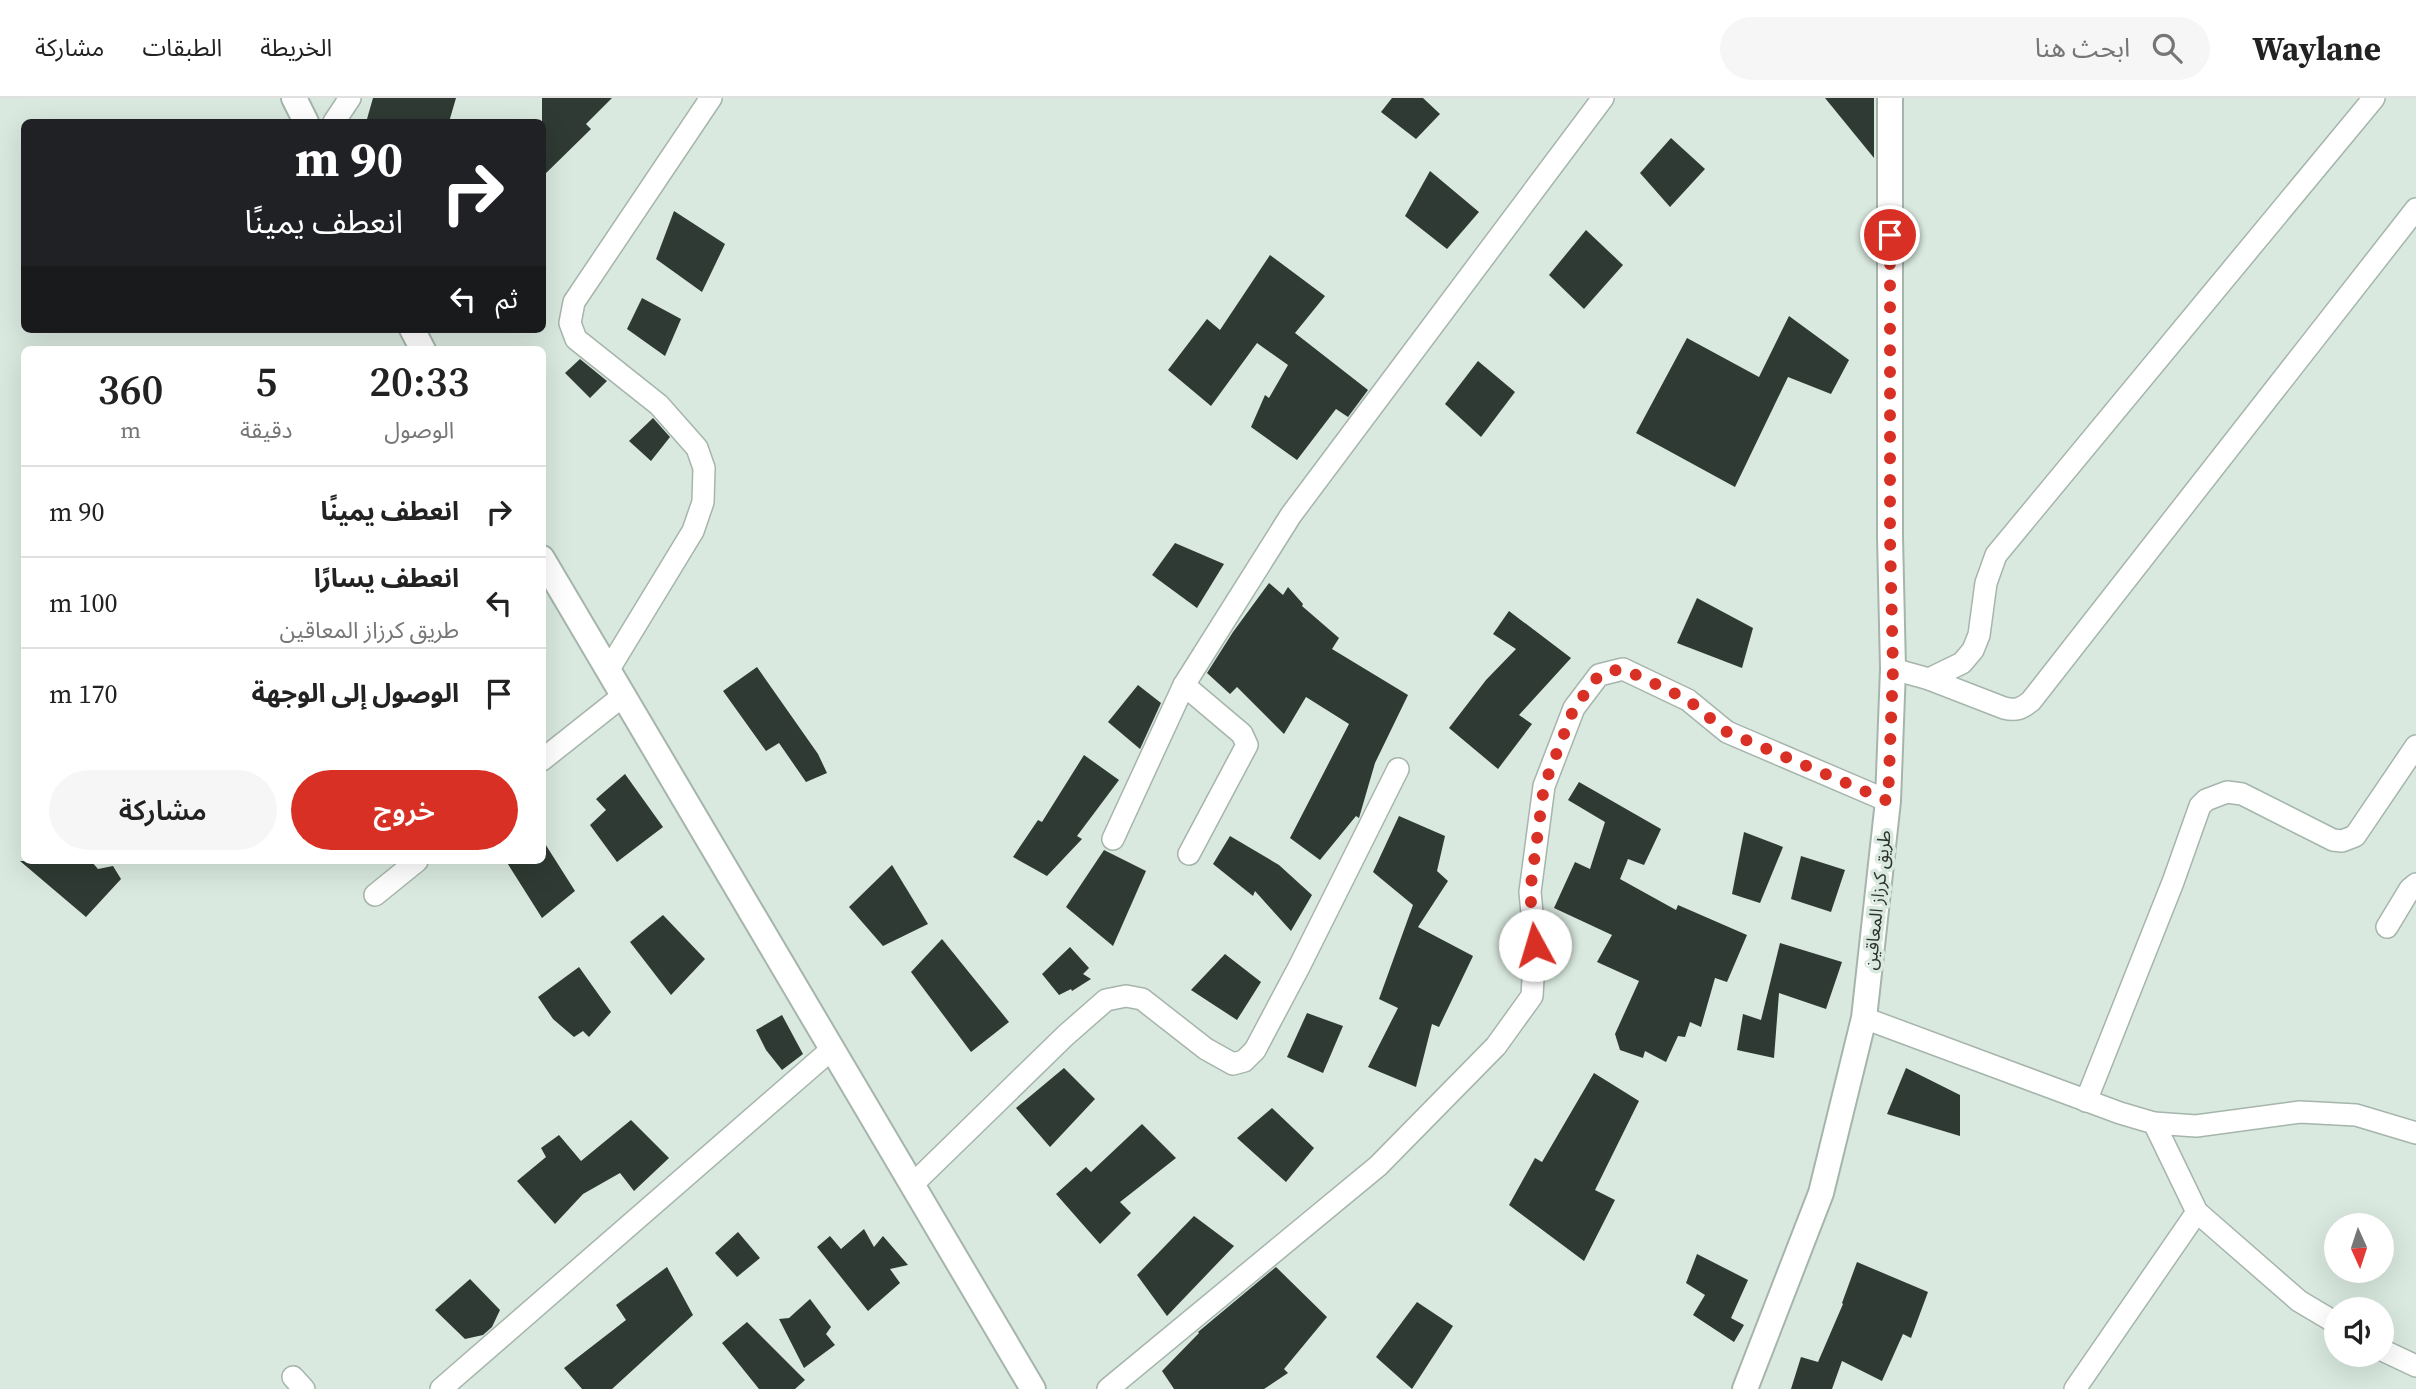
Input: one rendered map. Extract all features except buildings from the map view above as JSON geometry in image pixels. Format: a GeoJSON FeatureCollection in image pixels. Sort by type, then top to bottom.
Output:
{"type":"FeatureCollection","features":[{"type":"Feature","properties":{"kind":"street"},"geometry":{"type":"LineString","coordinates":[[294,98],[304,119]]}},
{"type":"Feature","properties":{"kind":"street"},"geometry":{"type":"LineString","coordinates":[[336,119],[350,98]]}},
{"type":"Feature","properties":{"kind":"street"},"geometry":{"type":"LineString","coordinates":[[609,669],[693,531],[703,502],[704,468],[696,448],[659,405],[576,339],[570,323],[574,302],[711,98]]}},
{"type":"Feature","properties":{"kind":"street"},"geometry":{"type":"LineString","coordinates":[[1113,839],[1184,685],[1292,515],[1603,98]]}},
{"type":"Feature","properties":{"kind":"street","name":"طريق كرزاز المعاقين"},"geometry":{"type":"LineString","coordinates":[[1745,1389],[1821,1194],[1864,1018],[1888,801],[1893,669],[1890,537],[1890,98]]}},
{"type":"Feature","properties":{"kind":"street"},"geometry":{"type":"LineString","coordinates":[[1929,680],[1962,663],[1973,650],[1979,635],[1986,583],[1996,555],[2374,98]]}},
{"type":"Feature","properties":{"kind":"street"},"geometry":{"type":"LineString","coordinates":[[1893,669],[2004,708],[2023,708],[2031,701],[2416,209]]}},
{"type":"Feature","properties":{"kind":"street"},"geometry":{"type":"LineString","coordinates":[[546,565],[1033,1389]]}},
{"type":"Feature","properties":{"kind":"street"},"geometry":{"type":"LineString","coordinates":[[1108,1389],[1378,1166],[1496,1046],[1532,996],[1535,945],[1530,892],[1544,786],[1574,708],[1599,675],[1623,669],[1688,700],[1727,732],[1888,801]]}},
{"type":"Feature","properties":{"kind":"street"},"geometry":{"type":"LineString","coordinates":[[1184,685],[1242,734],[1247,745],[1189,854]]}},
{"type":"Feature","properties":{"kind":"street"},"geometry":{"type":"LineString","coordinates":[[546,757],[624,695]]}},
{"type":"Feature","properties":{"kind":"street"},"geometry":{"type":"LineString","coordinates":[[2086,1101],[2173,882],[2195,818],[2206,800],[2227,792],[2242,794],[2333,840],[2342,841],[2355,836],[2416,746]]}},
{"type":"Feature","properties":{"kind":"street"},"geometry":{"type":"LineString","coordinates":[[912,1185],[1066,1035],[1106,1000],[1126,996],[1142,999],[1206,1049],[1233,1064],[1244,1061],[1255,1050],[1300,967],[1398,769]]}},
{"type":"Feature","properties":{"kind":"street"},"geometry":{"type":"LineString","coordinates":[[375,894],[413,864]]}},
{"type":"Feature","properties":{"kind":"street"},"geometry":{"type":"LineString","coordinates":[[2387,927],[2410,889],[2416,884]]}},
{"type":"Feature","properties":{"kind":"street"},"geometry":{"type":"LineString","coordinates":[[1864,1018],[2086,1101],[2154,1123],[2196,1126],[2300,1112],[2356,1115],[2416,1133]]}},
{"type":"Feature","properties":{"kind":"street"},"geometry":{"type":"LineString","coordinates":[[441,1389],[832,1049]]}},
{"type":"Feature","properties":{"kind":"street"},"geometry":{"type":"LineString","coordinates":[[2154,1123],[2197,1212],[2299,1301],[2324,1316]]}},
{"type":"Feature","properties":{"kind":"street"},"geometry":{"type":"LineString","coordinates":[[2075,1389],[2197,1212]]}},
{"type":"Feature","properties":{"kind":"street"},"geometry":{"type":"LineString","coordinates":[[2394,1356],[2416,1366]]}},
{"type":"Feature","properties":{"kind":"route"},"geometry":{"type":"LineString","coordinates":[[1535,945],[1530,892],[1544,786],[1574,708],[1599,675],[1623,669],[1688,700],[1727,732],[1888,801],[1893,669],[1890,235]]}}]}
